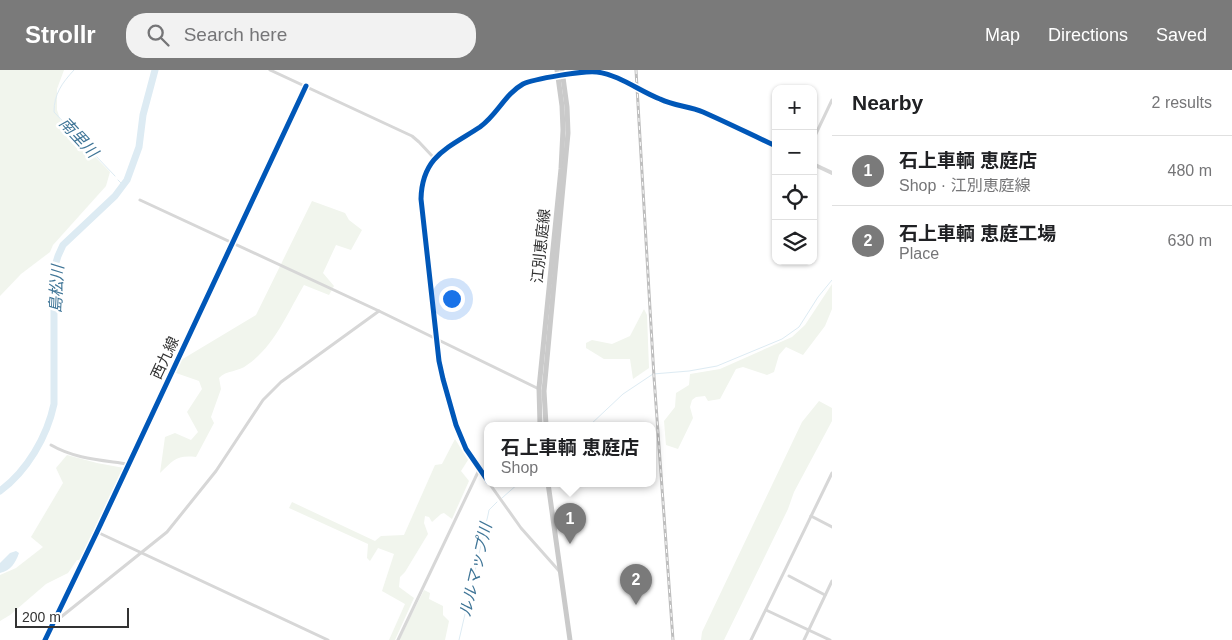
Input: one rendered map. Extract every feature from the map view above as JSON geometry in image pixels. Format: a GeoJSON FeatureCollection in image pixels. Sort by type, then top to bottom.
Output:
{"type":"FeatureCollection","features":[{"type":"Feature","properties":{"kind":"main road","name":"江別恵庭線"},"geometry":{"type":"LineString","coordinates":[[540,422],[562,159],[561,74],[557,70]]}},
{"type":"Feature","properties":{"kind":"main road","name":"江別恵庭線"},"geometry":{"type":"LineString","coordinates":[[542,390],[546,422]]}},
{"type":"Feature","properties":{"kind":"main road"},"geometry":{"type":"LineString","coordinates":[[549,487],[570,640]]}},
{"type":"Feature","properties":{"kind":"street"},"geometry":{"type":"LineString","coordinates":[[270,70],[412,136],[434,158]]}},
{"type":"Feature","properties":{"kind":"street"},"geometry":{"type":"LineString","coordinates":[[484,476],[466,449],[456,425],[443,379],[421,199],[421,186],[424,176],[434,158],[482,126],[514,90],[524,84],[561,74],[586,71],[614,76],[671,104],[701,111],[772,144]]}},
{"type":"Feature","properties":{"kind":"street","name":"西九線"},"geometry":{"type":"LineString","coordinates":[[45,640],[306,86]]}},
{"type":"Feature","properties":{"kind":"street"},"geometry":{"type":"LineString","coordinates":[[817,132],[832,100]]}},
{"type":"Feature","properties":{"kind":"street"},"geometry":{"type":"LineString","coordinates":[[817,166],[832,173]]}},
{"type":"Feature","properties":{"kind":"street"},"geometry":{"type":"LineString","coordinates":[[140,200],[379,311],[542,390]]}},
{"type":"Feature","properties":{"kind":"street"},"geometry":{"type":"LineString","coordinates":[[54,622],[167,532],[210,479],[268,393],[280,382],[379,311]]}},
{"type":"Feature","properties":{"kind":"street"},"geometry":{"type":"LineString","coordinates":[[51,445],[64,452],[84,458],[101,462],[128,464]]}},
{"type":"Feature","properties":{"kind":"street"},"geometry":{"type":"LineString","coordinates":[[398,640],[480,470]]}},
{"type":"Feature","properties":{"kind":"street"},"geometry":{"type":"LineString","coordinates":[[751,640],[832,472]]}},
{"type":"Feature","properties":{"kind":"street"},"geometry":{"type":"LineString","coordinates":[[492,487],[521,528],[561,573]]}},
{"type":"Feature","properties":{"kind":"street"},"geometry":{"type":"LineString","coordinates":[[811,516],[832,527]]}},
{"type":"Feature","properties":{"kind":"street"},"geometry":{"type":"LineString","coordinates":[[97,532],[328,640]]}},
{"type":"Feature","properties":{"kind":"street"},"geometry":{"type":"LineString","coordinates":[[790,576],[825,595]]}},
{"type":"Feature","properties":{"kind":"street"},"geometry":{"type":"LineString","coordinates":[[804,640],[832,581]]}},
{"type":"Feature","properties":{"kind":"street"},"geometry":{"type":"LineString","coordinates":[[766,610],[830,640]]}},
{"type":"Feature","properties":{"kind":"shaded area"},"geometry":{"type":"Polygon","coordinates":[[[0,70],[64,70],[57,89],[57,110],[61,122],[110,172],[106,186],[53,245],[50,252],[21,274],[0,296],[0,70]]]}},
{"type":"Feature","properties":{"kind":"shaded area"},"geometry":{"type":"Polygon","coordinates":[[[312,201],[345,213],[349,220],[362,230],[351,250],[336,245],[323,273],[334,286],[329,295],[304,285],[273,339],[257,358],[244,367],[222,375],[219,378],[221,389],[211,417],[214,423],[196,457],[176,459],[160,473],[165,437],[175,433],[191,440],[198,432],[187,412],[202,389],[199,381],[176,373],[181,360],[256,315],[312,201]]]}},
{"type":"Feature","properties":{"kind":"shaded area"},"geometry":{"type":"Polygon","coordinates":[[[832,284],[832,309],[825,326],[803,355],[786,347],[779,355],[774,372],[767,375],[743,367],[736,369],[720,399],[708,401],[705,396],[696,397],[692,400],[690,407],[693,418],[678,449],[666,445],[664,421],[675,407],[676,393],[689,385],[690,374],[720,369],[792,337],[805,325],[832,284]]]}},
{"type":"Feature","properties":{"kind":"shaded area"},"geometry":{"type":"Polygon","coordinates":[[[644,309],[647,315],[649,368],[633,379],[630,359],[604,359],[586,348],[586,343],[592,340],[612,344],[630,336],[644,309]]]}},
{"type":"Feature","properties":{"kind":"shaded area"},"geometry":{"type":"Polygon","coordinates":[[[819,401],[832,408],[832,421],[794,492],[788,509],[724,640],[701,640],[702,632],[802,422],[819,401]]]}},
{"type":"Feature","properties":{"kind":"shaded area"},"geometry":{"type":"Polygon","coordinates":[[[455,439],[468,460],[461,471],[469,481],[452,519],[444,513],[432,522],[429,517],[425,516],[424,523],[428,534],[400,577],[399,587],[414,598],[395,640],[389,640],[405,604],[382,591],[394,554],[378,548],[370,561],[367,558],[368,544],[289,508],[292,502],[375,541],[381,536],[404,535],[435,465],[442,464],[455,439]]]}},
{"type":"Feature","properties":{"kind":"shaded area"},"geometry":{"type":"Polygon","coordinates":[[[67,455],[124,468],[82,560],[77,560],[68,573],[46,584],[10,615],[0,621],[0,575],[16,568],[43,547],[31,537],[63,483],[56,468],[67,455]]]}},
{"type":"Feature","properties":{"kind":"shaded area"},"geometry":{"type":"Polygon","coordinates":[[[16,551],[19,553],[14,563],[10,568],[0,573],[0,563],[10,553],[16,551]]]}},
{"type":"Feature","properties":{"kind":"shaded area"},"geometry":{"type":"Polygon","coordinates":[[[424,590],[430,593],[429,599],[443,606],[443,615],[449,621],[445,640],[399,640],[424,590]]]}},
{"type":"Feature","properties":{"kind":"waterway","name":"南里川"},"geometry":{"type":"LineString","coordinates":[[74,70],[60,89],[55,100],[54,112],[115,176]]}},
{"type":"Feature","properties":{"kind":"waterway","name":"島松川"},"geometry":{"type":"LineString","coordinates":[[0,491],[19,474],[41,441],[54,404],[54,269],[58,256],[63,245],[115,196],[127,180],[139,147],[143,115],[155,70]]}},
{"type":"Feature","properties":{"kind":"waterway","name":"南里川"},"geometry":{"type":"LineString","coordinates":[[118,180],[124,186]]}},
{"type":"Feature","properties":{"kind":"waterway","name":"ルルマップ川"},"geometry":{"type":"LineString","coordinates":[[593,422],[623,394],[653,374],[717,366],[782,339],[799,327],[818,297],[832,280]]}},
{"type":"Feature","properties":{"kind":"waterway","name":"ルルマップ川"},"geometry":{"type":"LineString","coordinates":[[502,498],[514,487]]}},
{"type":"Feature","properties":{"kind":"waterway","name":"ルルマップ川"},"geometry":{"type":"LineString","coordinates":[[459,640],[489,510],[497,502]]}},
{"type":"Feature","properties":{"kind":"railway"},"geometry":{"type":"LineString","coordinates":[[636,70],[654,377],[673,640]]}},
{"type":"Feature","properties":{"kind":"cycle path"},"geometry":{"type":"LineString","coordinates":[[484,475],[466,449],[456,425],[439,361],[421,199],[426,173],[432,163],[448,148],[486,122],[511,93],[523,84],[548,77],[591,72],[614,76],[652,96],[703,112],[772,144]]}},
{"type":"Feature","properties":{"kind":"cycle path"},"geometry":{"type":"LineString","coordinates":[[45,640],[306,86]]}},
{"type":"Feature","properties":{"kind":"place","name":"石上車輌 恵庭店"},"geometry":{"type":"Point","coordinates":[570,544]}},
{"type":"Feature","properties":{"kind":"place","name":"石上車輌 恵庭工場"},"geometry":{"type":"Point","coordinates":[636,605]}}]}
